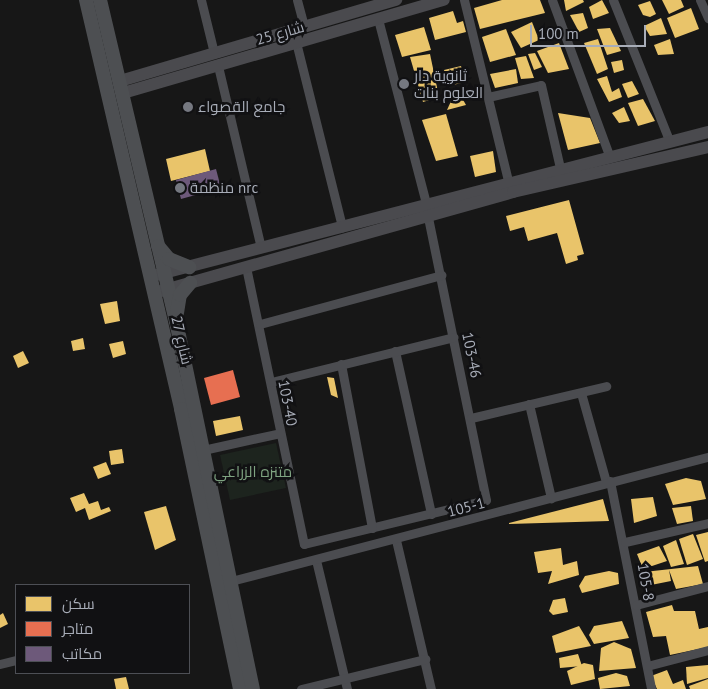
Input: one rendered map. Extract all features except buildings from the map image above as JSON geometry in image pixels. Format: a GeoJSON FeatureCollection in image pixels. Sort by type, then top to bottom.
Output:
{"type":"FeatureCollection","features":[{"type":"Feature","properties":{"kind":"main road","name":"شارع 27"},"geometry":{"type":"LineString","coordinates":[[86,0],[154,293],[240,689]]}},
{"type":"Feature","properties":{"kind":"main road","name":"شارع 27"},"geometry":{"type":"LineString","coordinates":[[100,0],[176,321],[253,689]]}},
{"type":"Feature","properties":{"kind":"main road","name":"شارع 25"},"geometry":{"type":"LineString","coordinates":[[122,87],[214,53],[304,27],[379,2],[396,0]]}},
{"type":"Feature","properties":{"kind":"main road","name":"شارع 25"},"geometry":{"type":"LineString","coordinates":[[122,87],[297,46],[378,19],[444,0]]}},
{"type":"Feature","properties":{"kind":"main road"},"geometry":{"type":"LineString","coordinates":[[150,277],[508,181],[669,140],[708,132]]}},
{"type":"Feature","properties":{"kind":"main road"},"geometry":{"type":"LineString","coordinates":[[154,293],[428,217],[708,147]]}},
{"type":"Feature","properties":{"kind":"main road"},"geometry":{"type":"LineString","coordinates":[[156,243],[169,259],[190,267]]}},
{"type":"Feature","properties":{"kind":"main road"},"geometry":{"type":"LineString","coordinates":[[176,321],[180,294],[190,283]]}},
{"type":"Feature","properties":{"kind":"street"},"geometry":{"type":"LineString","coordinates":[[200,0],[214,53]]}},
{"type":"Feature","properties":{"kind":"street"},"geometry":{"type":"LineString","coordinates":[[297,0],[304,27]]}},
{"type":"Feature","properties":{"kind":"street"},"geometry":{"type":"LineString","coordinates":[[464,0],[508,181]]}},
{"type":"Feature","properties":{"kind":"street"},"geometry":{"type":"LineString","coordinates":[[552,0],[609,155]]}},
{"type":"Feature","properties":{"kind":"street"},"geometry":{"type":"LineString","coordinates":[[613,0],[669,140]]}},
{"type":"Feature","properties":{"kind":"street"},"geometry":{"type":"LineString","coordinates":[[700,0],[708,18]]}},
{"type":"Feature","properties":{"kind":"street"},"geometry":{"type":"LineString","coordinates":[[378,19],[426,204]]}},
{"type":"Feature","properties":{"kind":"street"},"geometry":{"type":"LineString","coordinates":[[297,46],[342,226]]}},
{"type":"Feature","properties":{"kind":"street"},"geometry":{"type":"LineString","coordinates":[[218,66],[261,248]]}},
{"type":"Feature","properties":{"kind":"street"},"geometry":{"type":"LineString","coordinates":[[488,97],[541,85],[560,168]]}},
{"type":"Feature","properties":{"kind":"street","name":"103-46"},"geometry":{"type":"LineString","coordinates":[[428,217],[488,498],[463,506]]}},
{"type":"Feature","properties":{"kind":"street","name":"103-40"},"geometry":{"type":"LineString","coordinates":[[246,267],[260,324],[280,433],[304,544],[372,528]]}},
{"type":"Feature","properties":{"kind":"street"},"geometry":{"type":"LineString","coordinates":[[260,324],[441,275]]}},
{"type":"Feature","properties":{"kind":"street"},"geometry":{"type":"LineString","coordinates":[[271,382],[454,337]]}},
{"type":"Feature","properties":{"kind":"street"},"geometry":{"type":"LineString","coordinates":[[395,350],[431,514]]}},
{"type":"Feature","properties":{"kind":"street"},"geometry":{"type":"LineString","coordinates":[[341,364],[372,528],[463,506],[467,522]]}},
{"type":"Feature","properties":{"kind":"street"},"geometry":{"type":"LineString","coordinates":[[471,418],[606,386]]}},
{"type":"Feature","properties":{"kind":"street","name":"105-8"},"geometry":{"type":"LineString","coordinates":[[581,393],[625,542],[651,689]]}},
{"type":"Feature","properties":{"kind":"street"},"geometry":{"type":"LineString","coordinates":[[530,404],[551,498]]}},
{"type":"Feature","properties":{"kind":"street"},"geometry":{"type":"LineString","coordinates":[[203,450],[280,433]]}},
{"type":"Feature","properties":{"kind":"street","name":"105-1"},"geometry":{"type":"LineString","coordinates":[[231,581],[467,522],[608,482],[708,457]]}},
{"type":"Feature","properties":{"kind":"street"},"geometry":{"type":"LineString","coordinates":[[625,542],[708,523]]}},
{"type":"Feature","properties":{"kind":"street"},"geometry":{"type":"LineString","coordinates":[[396,540],[431,689]]}},
{"type":"Feature","properties":{"kind":"street"},"geometry":{"type":"LineString","coordinates":[[316,560],[347,689]]}},
{"type":"Feature","properties":{"kind":"street"},"geometry":{"type":"LineString","coordinates":[[636,605],[708,586]]}},
{"type":"Feature","properties":{"kind":"street"},"geometry":{"type":"LineString","coordinates":[[647,666],[708,650]]}},
{"type":"Feature","properties":{"kind":"street"},"geometry":{"type":"LineString","coordinates":[[302,689],[425,659]]}},
{"type":"Feature","properties":{"kind":"street"},"geometry":{"type":"LineString","coordinates":[[0,664],[15,660]]}},
{"type":"Feature","properties":{"kind":"green space","name":"متنزه الزراعي"},"geometry":{"type":"Polygon","coordinates":[[[276,443],[286,488],[230,500],[220,455],[276,443]]]}},
{"type":"Feature","properties":{"kind":"place","name":"ثانوية دار العلوم بنات"},"geometry":{"type":"Point","coordinates":[404,84]}},
{"type":"Feature","properties":{"kind":"place","name":"جامع القصواء"},"geometry":{"type":"Point","coordinates":[188,107]}},
{"type":"Feature","properties":{"kind":"place","name":"منظمة nrc"},"geometry":{"type":"Point","coordinates":[180,188]}}]}
